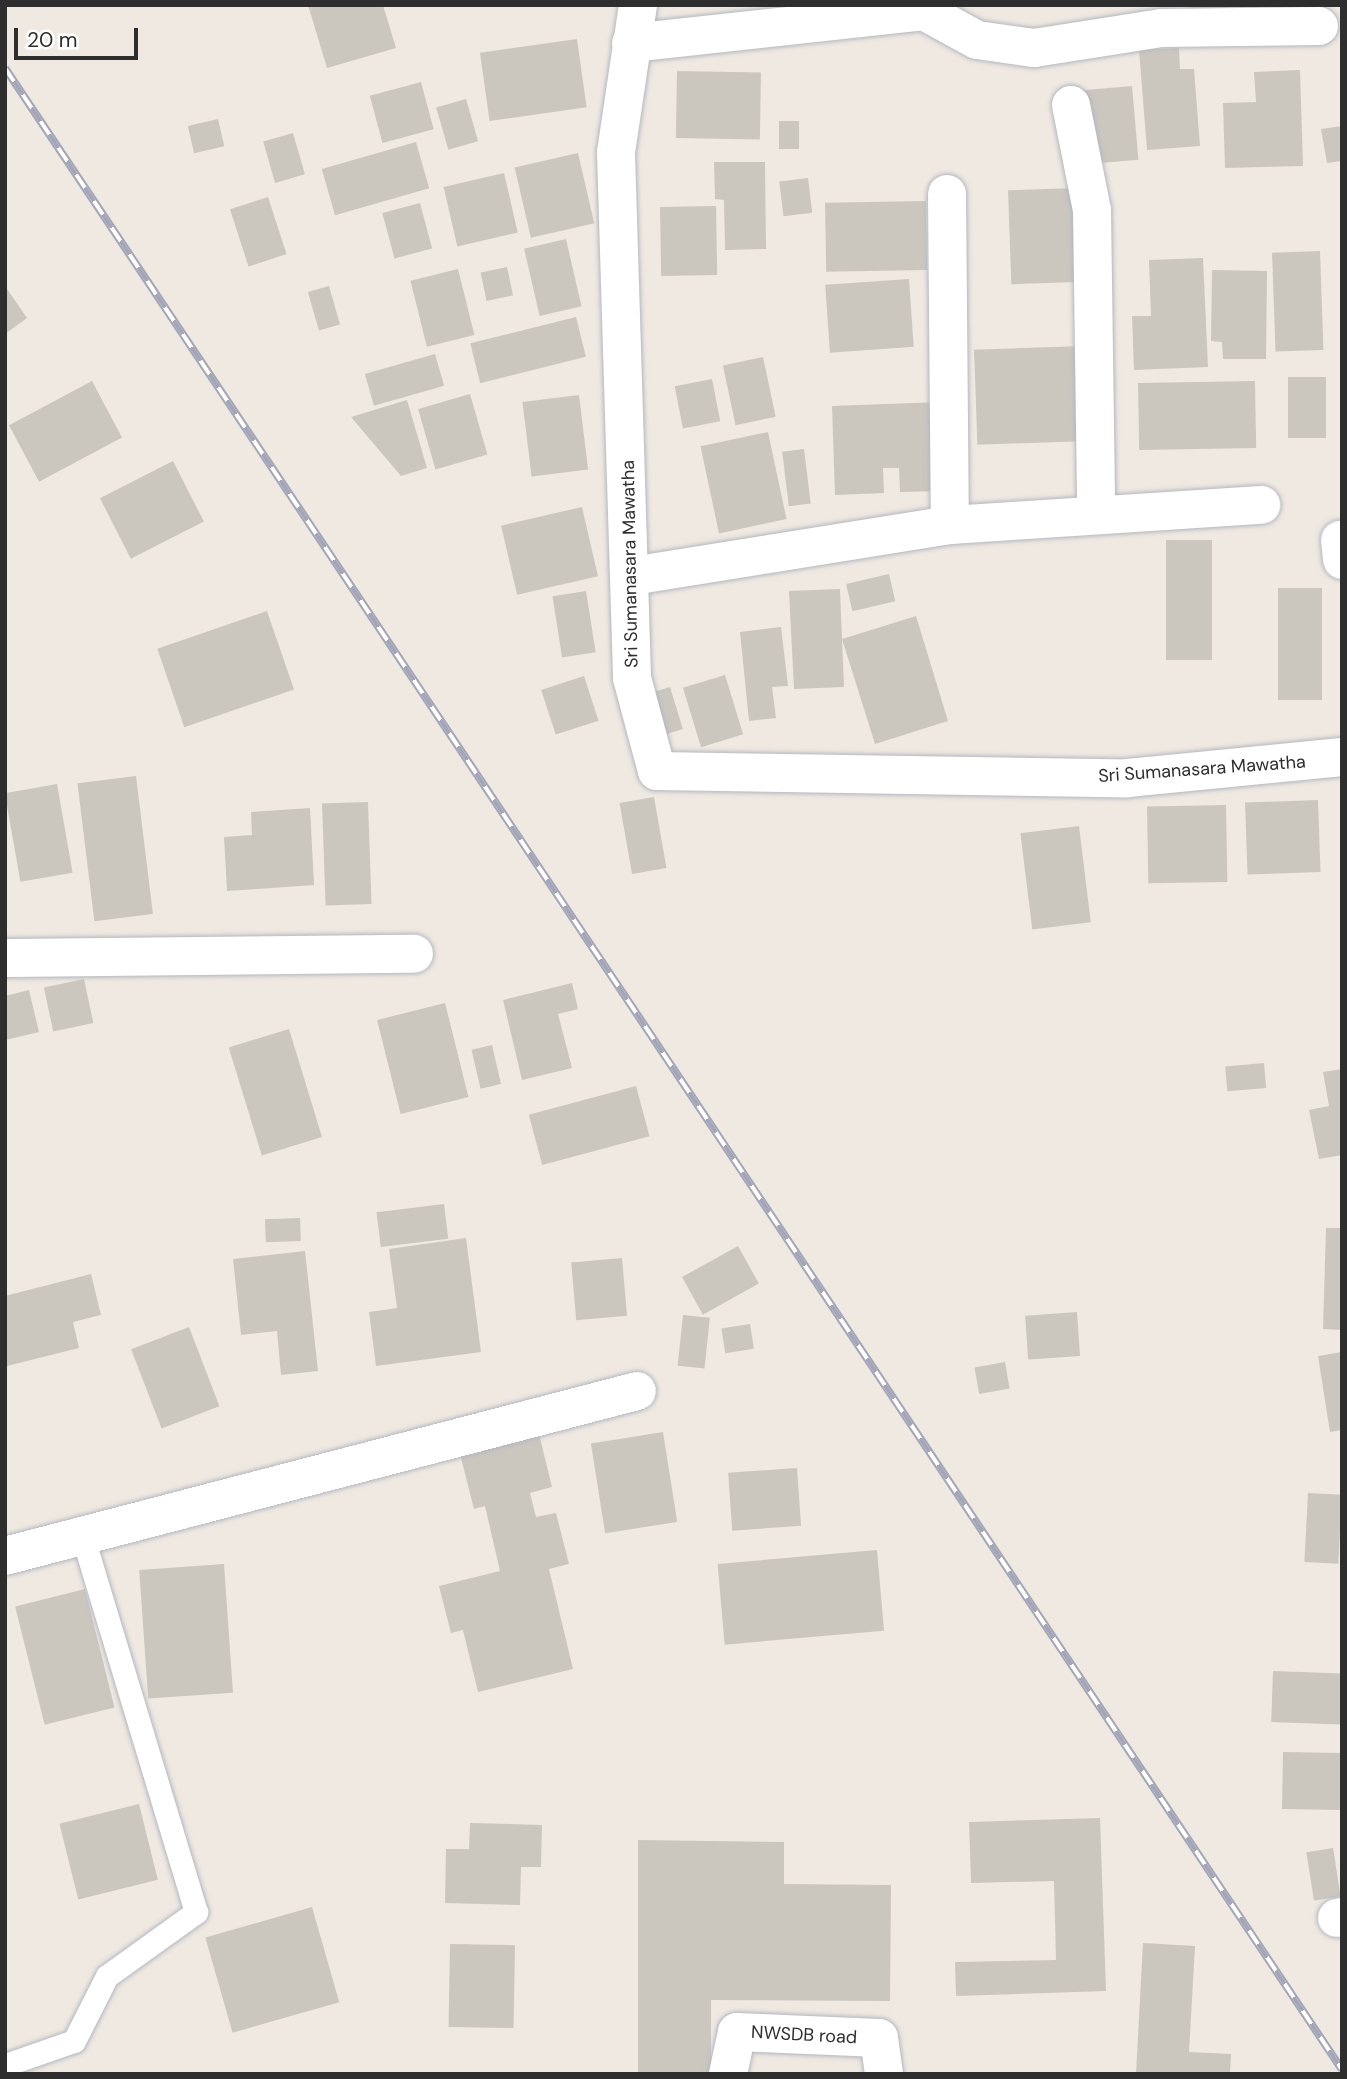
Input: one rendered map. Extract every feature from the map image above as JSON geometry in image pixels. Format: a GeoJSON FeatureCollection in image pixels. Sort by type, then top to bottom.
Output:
{"type":"FeatureCollection","features":[{"type":"Feature","properties":{"kind":"street","name":"Sri Sumanasara Mawatha"},"geometry":{"type":"LineString","coordinates":[[638,5],[616,153],[632,576],[632,678],[657,771],[1128,778],[1342,757]]}},
{"type":"Feature","properties":{"kind":"street"},"geometry":{"type":"LineString","coordinates":[[631,43],[924,11],[977,40],[1034,48],[1160,28],[1319,26]]}},
{"type":"Feature","properties":{"kind":"street"},"geometry":{"type":"LineString","coordinates":[[1071,105],[1092,210],[1096,513]]}},
{"type":"Feature","properties":{"kind":"street"},"geometry":{"type":"LineString","coordinates":[[947,194],[950,525]]}},
{"type":"Feature","properties":{"kind":"street"},"geometry":{"type":"LineString","coordinates":[[632,576],[950,525],[1096,513],[1261,505]]}},
{"type":"Feature","properties":{"kind":"street"},"geometry":{"type":"LineString","coordinates":[[5,958],[414,954]]}},
{"type":"Feature","properties":{"kind":"street"},"geometry":{"type":"LineString","coordinates":[[5,1556],[83,1538],[637,1391]]}},
{"type":"Feature","properties":{"kind":"street","name":"NWSDB road"},"geometry":{"type":"LineString","coordinates":[[728,2074],[737,2032],[878,2038],[884,2074]]}},
{"type":"Feature","properties":{"kind":"lane"},"geometry":{"type":"LineString","coordinates":[[5,2065],[74,2041],[107,1976],[197,1912],[83,1538]]}},
{"type":"Feature","properties":{"kind":"building"},"geometry":{"type":"Polygon","coordinates":[[[308,5],[383,5],[396,48],[327,68],[308,5]]]}},
{"type":"Feature","properties":{"kind":"building"},"geometry":{"type":"Polygon","coordinates":[[[1188,5],[1234,5],[1234,7],[1189,13],[1188,5]]]}},
{"type":"Feature","properties":{"kind":"building"},"geometry":{"type":"Polygon","coordinates":[[[577,39],[587,107],[490,121],[480,53],[577,39]]]}},
{"type":"Feature","properties":{"kind":"building"},"geometry":{"type":"Polygon","coordinates":[[[1179,48],[1180,69],[1194,69],[1200,146],[1147,150],[1139,50],[1179,48]]]}},
{"type":"Feature","properties":{"kind":"building"},"geometry":{"type":"Polygon","coordinates":[[[1300,70],[1303,166],[1225,168],[1223,103],[1256,102],[1254,72],[1300,70]]]}},
{"type":"Feature","properties":{"kind":"building"},"geometry":{"type":"Polygon","coordinates":[[[677,71],[761,72],[760,139],[676,138],[677,71]]]}},
{"type":"Feature","properties":{"kind":"building"},"geometry":{"type":"Polygon","coordinates":[[[421,82],[434,129],[382,143],[370,96],[421,82]]]}},
{"type":"Feature","properties":{"kind":"building"},"geometry":{"type":"Polygon","coordinates":[[[1132,86],[1138,160],[1090,164],[1083,90],[1132,86]]]}},
{"type":"Feature","properties":{"kind":"building"},"geometry":{"type":"Polygon","coordinates":[[[466,99],[478,141],[448,150],[436,108],[466,99]]]}},
{"type":"Feature","properties":{"kind":"building"},"geometry":{"type":"Polygon","coordinates":[[[218,119],[224,146],[194,153],[188,126],[218,119]]]}},
{"type":"Feature","properties":{"kind":"building"},"geometry":{"type":"Polygon","coordinates":[[[779,121],[799,121],[799,149],[779,149],[779,121]]]}},
{"type":"Feature","properties":{"kind":"building"},"geometry":{"type":"Polygon","coordinates":[[[1342,126],[1342,161],[1327,163],[1321,129],[1342,126]]]}},
{"type":"Feature","properties":{"kind":"building"},"geometry":{"type":"Polygon","coordinates":[[[293,133],[305,174],[275,183],[263,142],[293,133]]]}},
{"type":"Feature","properties":{"kind":"building"},"geometry":{"type":"Polygon","coordinates":[[[416,142],[429,188],[335,215],[322,169],[416,142]]]}},
{"type":"Feature","properties":{"kind":"building"},"geometry":{"type":"Polygon","coordinates":[[[578,153],[594,223],[531,238],[515,168],[578,153]]]}},
{"type":"Feature","properties":{"kind":"building"},"geometry":{"type":"Polygon","coordinates":[[[714,162],[765,162],[766,249],[725,250],[724,200],[715,199],[714,162]]]}},
{"type":"Feature","properties":{"kind":"building"},"geometry":{"type":"Polygon","coordinates":[[[504,173],[518,232],[457,246],[444,187],[504,173]]]}},
{"type":"Feature","properties":{"kind":"building"},"geometry":{"type":"Polygon","coordinates":[[[808,178],[812,213],[783,216],[779,182],[808,178]]]}},
{"type":"Feature","properties":{"kind":"building"},"geometry":{"type":"Polygon","coordinates":[[[1075,188],[1078,282],[1011,284],[1008,190],[1075,188]]]}},
{"type":"Feature","properties":{"kind":"building"},"geometry":{"type":"Polygon","coordinates":[[[268,197],[287,254],[248,266],[230,209],[268,197]]]}},
{"type":"Feature","properties":{"kind":"building"},"geometry":{"type":"Polygon","coordinates":[[[926,201],[927,270],[826,272],[825,203],[926,201]]]}},
{"type":"Feature","properties":{"kind":"building"},"geometry":{"type":"Polygon","coordinates":[[[420,203],[432,248],[394,258],[382,213],[420,203]]]}},
{"type":"Feature","properties":{"kind":"building"},"geometry":{"type":"Polygon","coordinates":[[[716,206],[717,275],[661,276],[660,207],[716,206]]]}},
{"type":"Feature","properties":{"kind":"building"},"geometry":{"type":"Polygon","coordinates":[[[566,239],[582,306],[540,316],[524,249],[566,239]]]}},
{"type":"Feature","properties":{"kind":"building"},"geometry":{"type":"Polygon","coordinates":[[[1320,251],[1323,350],[1275,352],[1272,253],[1320,251]]]}},
{"type":"Feature","properties":{"kind":"building"},"geometry":{"type":"Polygon","coordinates":[[[1203,258],[1208,367],[1134,370],[1132,316],[1151,316],[1149,260],[1203,258]]]}},
{"type":"Feature","properties":{"kind":"building"},"geometry":{"type":"Polygon","coordinates":[[[507,267],[513,295],[487,301],[481,273],[507,267]]]}},
{"type":"Feature","properties":{"kind":"building"},"geometry":{"type":"Polygon","coordinates":[[[458,269],[474,335],[427,347],[410,281],[458,269]]]}},
{"type":"Feature","properties":{"kind":"building"},"geometry":{"type":"Polygon","coordinates":[[[1212,270],[1267,271],[1266,359],[1223,359],[1222,342],[1211,341],[1212,270]]]}},
{"type":"Feature","properties":{"kind":"building"},"geometry":{"type":"Polygon","coordinates":[[[909,279],[914,347],[830,353],[825,285],[909,279]]]}},
{"type":"Feature","properties":{"kind":"building"},"geometry":{"type":"Polygon","coordinates":[[[5,286],[27,318],[5,334],[5,286]]]}},
{"type":"Feature","properties":{"kind":"building"},"geometry":{"type":"Polygon","coordinates":[[[329,286],[340,324],[319,331],[308,292],[329,286]]]}},
{"type":"Feature","properties":{"kind":"building"},"geometry":{"type":"Polygon","coordinates":[[[576,317],[586,357],[480,383],[470,343],[576,317]]]}},
{"type":"Feature","properties":{"kind":"building"},"geometry":{"type":"Polygon","coordinates":[[[1083,346],[1086,441],[977,445],[974,350],[1083,346]]]}},
{"type":"Feature","properties":{"kind":"building"},"geometry":{"type":"Polygon","coordinates":[[[435,354],[444,386],[374,406],[365,374],[435,354]]]}},
{"type":"Feature","properties":{"kind":"building"},"geometry":{"type":"Polygon","coordinates":[[[763,357],[776,417],[736,425],[723,366],[763,357]]]}},
{"type":"Feature","properties":{"kind":"building"},"geometry":{"type":"Polygon","coordinates":[[[1288,377],[1326,377],[1326,438],[1288,438],[1288,377]]]}},
{"type":"Feature","properties":{"kind":"building"},"geometry":{"type":"Polygon","coordinates":[[[712,379],[720,421],[683,428],[675,386],[712,379]]]}},
{"type":"Feature","properties":{"kind":"building"},"geometry":{"type":"Polygon","coordinates":[[[92,381],[122,438],[39,482],[9,425],[92,381]]]}},
{"type":"Feature","properties":{"kind":"building"},"geometry":{"type":"Polygon","coordinates":[[[1255,381],[1256,448],[1139,450],[1138,383],[1255,381]]]}},
{"type":"Feature","properties":{"kind":"building"},"geometry":{"type":"Polygon","coordinates":[[[470,394],[487,455],[435,469],[418,409],[470,394]]]}},
{"type":"Feature","properties":{"kind":"building"},"geometry":{"type":"Polygon","coordinates":[[[579,395],[588,469],[532,476],[522,402],[579,395]]]}},
{"type":"Feature","properties":{"kind":"building"},"geometry":{"type":"Polygon","coordinates":[[[407,400],[427,468],[401,476],[351,417],[407,400]]]}},
{"type":"Feature","properties":{"kind":"building"},"geometry":{"type":"Polygon","coordinates":[[[940,402],[944,491],[900,492],[899,468],[883,468],[884,493],[835,495],[832,406],[940,402]]]}},
{"type":"Feature","properties":{"kind":"building"},"geometry":{"type":"Polygon","coordinates":[[[768,432],[787,519],[719,533],[701,446],[768,432]]]}},
{"type":"Feature","properties":{"kind":"building"},"geometry":{"type":"Polygon","coordinates":[[[804,449],[811,504],[789,506],[782,452],[804,449]]]}},
{"type":"Feature","properties":{"kind":"building"},"geometry":{"type":"Polygon","coordinates":[[[173,461],[204,522],[131,559],[100,498],[173,461]]]}},
{"type":"Feature","properties":{"kind":"building"},"geometry":{"type":"Polygon","coordinates":[[[582,507],[598,576],[517,595],[501,526],[582,507]]]}},
{"type":"Feature","properties":{"kind":"building"},"geometry":{"type":"Polygon","coordinates":[[[1166,540],[1212,540],[1212,660],[1166,660],[1166,540]]]}},
{"type":"Feature","properties":{"kind":"building"},"geometry":{"type":"Polygon","coordinates":[[[889,574],[895,601],[852,611],[846,584],[889,574]]]}},
{"type":"Feature","properties":{"kind":"building"},"geometry":{"type":"Polygon","coordinates":[[[1278,588],[1322,588],[1322,700],[1278,700],[1278,588]]]}},
{"type":"Feature","properties":{"kind":"building"},"geometry":{"type":"Polygon","coordinates":[[[840,589],[844,687],[794,689],[789,591],[840,589]]]}},
{"type":"Feature","properties":{"kind":"building"},"geometry":{"type":"Polygon","coordinates":[[[586,591],[596,652],[562,658],[552,596],[586,591]]]}},
{"type":"Feature","properties":{"kind":"building"},"geometry":{"type":"Polygon","coordinates":[[[267,611],[294,689],[184,727],[157,649],[267,611]]]}},
{"type":"Feature","properties":{"kind":"building"},"geometry":{"type":"Polygon","coordinates":[[[916,616],[948,721],[875,744],[842,639],[916,616]]]}},
{"type":"Feature","properties":{"kind":"building"},"geometry":{"type":"Polygon","coordinates":[[[781,627],[788,686],[772,687],[776,718],[749,721],[740,632],[781,627]]]}},
{"type":"Feature","properties":{"kind":"building"},"geometry":{"type":"Polygon","coordinates":[[[725,675],[743,734],[701,747],[683,688],[725,675]]]}},
{"type":"Feature","properties":{"kind":"building"},"geometry":{"type":"Polygon","coordinates":[[[584,676],[599,721],[556,735],[541,690],[584,676]]]}},
{"type":"Feature","properties":{"kind":"building"},"geometry":{"type":"Polygon","coordinates":[[[670,687],[683,729],[659,736],[646,694],[670,687]]]}},
{"type":"Feature","properties":{"kind":"building"},"geometry":{"type":"Polygon","coordinates":[[[136,776],[153,914],[94,921],[77,783],[136,776]]]}},
{"type":"Feature","properties":{"kind":"building"},"geometry":{"type":"Polygon","coordinates":[[[57,784],[73,873],[20,882],[5,793],[57,784]]]}},
{"type":"Feature","properties":{"kind":"building"},"geometry":{"type":"Polygon","coordinates":[[[654,797],[667,868],[632,874],[620,803],[654,797]]]}},
{"type":"Feature","properties":{"kind":"building"},"geometry":{"type":"Polygon","coordinates":[[[1318,800],[1321,872],[1248,875],[1245,803],[1318,800]]]}},
{"type":"Feature","properties":{"kind":"building"},"geometry":{"type":"Polygon","coordinates":[[[368,802],[372,904],[326,906],[322,804],[368,802]]]}},
{"type":"Feature","properties":{"kind":"building"},"geometry":{"type":"Polygon","coordinates":[[[1226,805],[1227,882],[1148,883],[1147,806],[1226,805]]]}},
{"type":"Feature","properties":{"kind":"building"},"geometry":{"type":"Polygon","coordinates":[[[310,808],[314,885],[227,891],[224,837],[252,835],[251,812],[310,808]]]}},
{"type":"Feature","properties":{"kind":"building"},"geometry":{"type":"Polygon","coordinates":[[[1079,826],[1091,922],[1032,929],[1020,833],[1079,826]]]}},
{"type":"Feature","properties":{"kind":"building"},"geometry":{"type":"Polygon","coordinates":[[[84,979],[93,1023],[53,1032],[44,988],[84,979]]]}},
{"type":"Feature","properties":{"kind":"building"},"geometry":{"type":"Polygon","coordinates":[[[572,983],[578,1009],[558,1014],[572,1068],[522,1080],[503,1000],[572,983]]]}},
{"type":"Feature","properties":{"kind":"building"},"geometry":{"type":"Polygon","coordinates":[[[29,990],[39,1032],[5,1040],[5,996],[29,990]]]}},
{"type":"Feature","properties":{"kind":"building"},"geometry":{"type":"Polygon","coordinates":[[[445,1003],[468,1097],[401,1114],[377,1020],[445,1003]]]}},
{"type":"Feature","properties":{"kind":"building"},"geometry":{"type":"Polygon","coordinates":[[[289,1029],[322,1137],[262,1155],[229,1047],[289,1029]]]}},
{"type":"Feature","properties":{"kind":"building"},"geometry":{"type":"Polygon","coordinates":[[[492,1045],[501,1084],[481,1089],[472,1050],[492,1045]]]}},
{"type":"Feature","properties":{"kind":"building"},"geometry":{"type":"Polygon","coordinates":[[[1264,1063],[1266,1088],[1227,1091],[1225,1066],[1264,1063]]]}},
{"type":"Feature","properties":{"kind":"building"},"geometry":{"type":"Polygon","coordinates":[[[1342,1069],[1342,1155],[1319,1159],[1309,1110],[1329,1106],[1323,1072],[1342,1069]]]}},
{"type":"Feature","properties":{"kind":"building"},"geometry":{"type":"Polygon","coordinates":[[[636,1086],[649,1136],[542,1165],[529,1115],[636,1086]]]}},
{"type":"Feature","properties":{"kind":"building"},"geometry":{"type":"Polygon","coordinates":[[[444,1204],[448,1239],[381,1247],[377,1212],[444,1204]]]}},
{"type":"Feature","properties":{"kind":"building"},"geometry":{"type":"Polygon","coordinates":[[[300,1218],[301,1241],[266,1242],[265,1219],[300,1218]]]}},
{"type":"Feature","properties":{"kind":"building"},"geometry":{"type":"Polygon","coordinates":[[[1326,1228],[1342,1228],[1342,1330],[1323,1329],[1326,1228]]]}},
{"type":"Feature","properties":{"kind":"building"},"geometry":{"type":"Polygon","coordinates":[[[466,1238],[481,1352],[376,1366],[369,1312],[397,1308],[389,1249],[466,1238]]]}},
{"type":"Feature","properties":{"kind":"building"},"geometry":{"type":"Polygon","coordinates":[[[738,1246],[759,1284],[703,1315],[682,1277],[738,1246]]]}},
{"type":"Feature","properties":{"kind":"building"},"geometry":{"type":"Polygon","coordinates":[[[305,1251],[318,1371],[281,1375],[277,1331],[241,1335],[233,1259],[305,1251]]]}},
{"type":"Feature","properties":{"kind":"building"},"geometry":{"type":"Polygon","coordinates":[[[622,1258],[627,1316],[576,1320],[571,1262],[622,1258]]]}},
{"type":"Feature","properties":{"kind":"building"},"geometry":{"type":"Polygon","coordinates":[[[91,1274],[101,1315],[73,1322],[79,1348],[7,1366],[5,1296],[91,1274]]]}},
{"type":"Feature","properties":{"kind":"building"},"geometry":{"type":"Polygon","coordinates":[[[1077,1312],[1080,1356],[1028,1360],[1025,1316],[1077,1312]]]}},
{"type":"Feature","properties":{"kind":"building"},"geometry":{"type":"Polygon","coordinates":[[[683,1315],[710,1318],[705,1369],[678,1366],[683,1315]]]}},
{"type":"Feature","properties":{"kind":"building"},"geometry":{"type":"Polygon","coordinates":[[[750,1324],[754,1349],[725,1353],[721,1329],[750,1324]]]}},
{"type":"Feature","properties":{"kind":"building"},"geometry":{"type":"Polygon","coordinates":[[[189,1327],[219,1406],[162,1429],[131,1349],[189,1327]]]}},
{"type":"Feature","properties":{"kind":"building"},"geometry":{"type":"Polygon","coordinates":[[[1342,1352],[1342,1430],[1330,1432],[1318,1356],[1342,1352]]]}},
{"type":"Feature","properties":{"kind":"building"},"geometry":{"type":"Polygon","coordinates":[[[1005,1362],[1010,1389],[979,1394],[974,1367],[1005,1362]]]}},
{"type":"Feature","properties":{"kind":"building"},"geometry":{"type":"Polygon","coordinates":[[[663,1432],[677,1522],[605,1533],[591,1443],[663,1432]]]}},
{"type":"Feature","properties":{"kind":"building"},"geometry":{"type":"Polygon","coordinates":[[[539,1434],[552,1487],[530,1493],[536,1517],[556,1513],[569,1564],[549,1569],[573,1669],[478,1692],[463,1630],[451,1633],[439,1586],[500,1571],[485,1506],[474,1509],[460,1454],[539,1434]]]}},
{"type":"Feature","properties":{"kind":"building"},"geometry":{"type":"Polygon","coordinates":[[[797,1468],[801,1526],[732,1531],[728,1473],[797,1468]]]}},
{"type":"Feature","properties":{"kind":"building"},"geometry":{"type":"Polygon","coordinates":[[[1308,1493],[1342,1495],[1338,1564],[1304,1562],[1308,1493]]]}},
{"type":"Feature","properties":{"kind":"building"},"geometry":{"type":"Polygon","coordinates":[[[877,1550],[884,1631],[725,1645],[718,1564],[877,1550]]]}},
{"type":"Feature","properties":{"kind":"building"},"geometry":{"type":"Polygon","coordinates":[[[224,1564],[233,1693],[148,1699],[139,1570],[224,1564]]]}},
{"type":"Feature","properties":{"kind":"building"},"geometry":{"type":"Polygon","coordinates":[[[85,1589],[115,1707],[45,1725],[15,1606],[85,1589]]]}},
{"type":"Feature","properties":{"kind":"building"},"geometry":{"type":"Polygon","coordinates":[[[1273,1671],[1342,1673],[1340,1724],[1271,1722],[1273,1671]]]}},
{"type":"Feature","properties":{"kind":"building"},"geometry":{"type":"Polygon","coordinates":[[[1283,1752],[1342,1753],[1341,1810],[1282,1809],[1283,1752]]]}},
{"type":"Feature","properties":{"kind":"building"},"geometry":{"type":"Polygon","coordinates":[[[139,1804],[158,1880],[78,1900],[59,1824],[139,1804]]]}},
{"type":"Feature","properties":{"kind":"building"},"geometry":{"type":"Polygon","coordinates":[[[1100,1818],[1106,1991],[956,1996],[955,1962],[1056,1960],[1054,1881],[971,1883],[969,1822],[1100,1818]]]}},
{"type":"Feature","properties":{"kind":"building"},"geometry":{"type":"Polygon","coordinates":[[[470,1823],[542,1825],[541,1867],[521,1867],[520,1905],[445,1903],[446,1849],[469,1849],[470,1823]]]}},
{"type":"Feature","properties":{"kind":"building"},"geometry":{"type":"Polygon","coordinates":[[[638,1840],[784,1842],[784,1884],[891,1885],[890,2001],[711,2000],[711,2074],[638,2074],[638,1840]]]}},
{"type":"Feature","properties":{"kind":"building"},"geometry":{"type":"Polygon","coordinates":[[[1333,1848],[1341,1896],[1314,1901],[1306,1852],[1333,1848]]]}},
{"type":"Feature","properties":{"kind":"building"},"geometry":{"type":"Polygon","coordinates":[[[312,1907],[339,2002],[233,2033],[205,1938],[312,1907]]]}},
{"type":"Feature","properties":{"kind":"building"},"geometry":{"type":"Polygon","coordinates":[[[1143,1943],[1195,1946],[1189,2052],[1231,2054],[1230,2074],[1136,2074],[1143,1943]]]}},
{"type":"Feature","properties":{"kind":"building"},"geometry":{"type":"Polygon","coordinates":[[[450,1944],[515,1945],[514,2028],[449,2027],[450,1944]]]}},
{"type":"Feature","properties":{"kind":"railway"},"geometry":{"type":"LineString","coordinates":[[5,68],[1342,2070]]}}]}
